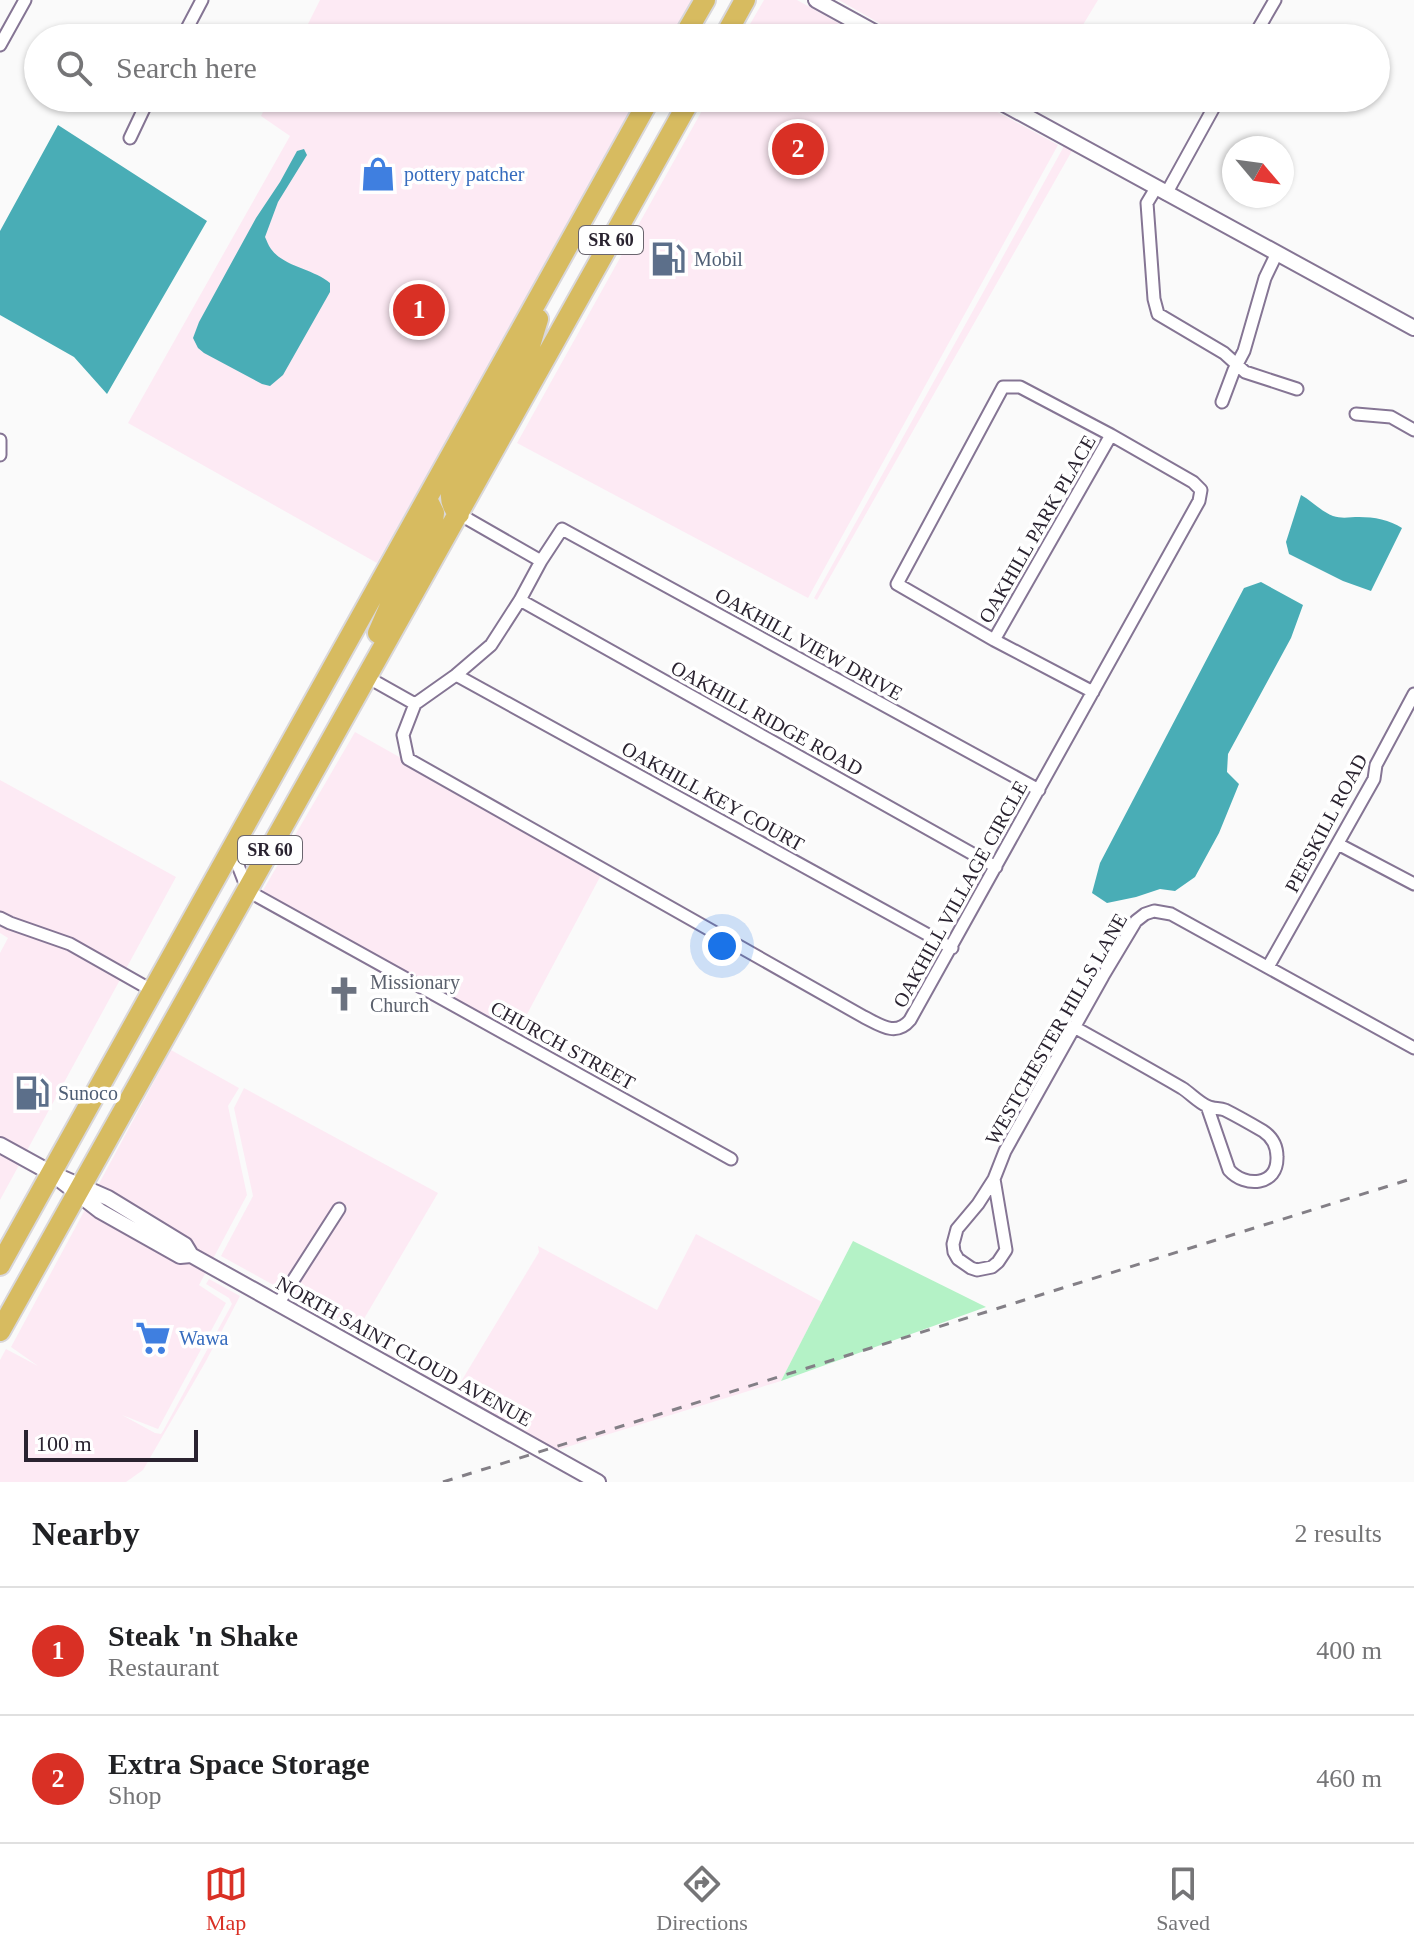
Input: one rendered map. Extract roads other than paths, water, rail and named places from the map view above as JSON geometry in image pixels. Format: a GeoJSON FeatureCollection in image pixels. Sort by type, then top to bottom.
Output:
{"type":"FeatureCollection","features":[{"type":"Feature","properties":{"kind":"highway"},"geometry":{"type":"LineString","coordinates":[[691,24],[705,0]]}},
{"type":"Feature","properties":{"kind":"highway"},"geometry":{"type":"LineString","coordinates":[[732,24],[745,0]]}},
{"type":"Feature","properties":{"kind":"highway","name":"SR 60"},"geometry":{"type":"LineString","coordinates":[[0,1265],[642,112]]}},
{"type":"Feature","properties":{"kind":"highway","name":"SR 60"},"geometry":{"type":"LineString","coordinates":[[0,1331],[683,112]]}},
{"type":"Feature","properties":{"kind":"highway"},"geometry":{"type":"LineString","coordinates":[[459,514],[451,501],[453,483],[528,352],[542,295]]}},
{"type":"Feature","properties":{"kind":"highway"},"geometry":{"type":"LineString","coordinates":[[348,711],[392,601],[432,529],[434,513],[427,499]]}},
{"type":"Feature","properties":{"kind":"street"},"geometry":{"type":"LineString","coordinates":[[0,45],[25,0]]}},
{"type":"Feature","properties":{"kind":"street"},"geometry":{"type":"LineString","coordinates":[[189,24],[202,0]]}},
{"type":"Feature","properties":{"kind":"street"},"geometry":{"type":"LineString","coordinates":[[816,0],[860,24]]}},
{"type":"Feature","properties":{"kind":"street"},"geometry":{"type":"LineString","coordinates":[[1261,24],[1275,0]]}},
{"type":"Feature","properties":{"kind":"street"},"geometry":{"type":"LineString","coordinates":[[130,138],[142,112]]}},
{"type":"Feature","properties":{"kind":"street"},"geometry":{"type":"LineString","coordinates":[[1018,112],[1414,328]]}},
{"type":"Feature","properties":{"kind":"street"},"geometry":{"type":"LineString","coordinates":[[1210,112],[1161,191],[1147,203],[1155,309],[1163,318],[1224,353],[1245,372],[1297,389]]}},
{"type":"Feature","properties":{"kind":"street"},"geometry":{"type":"LineString","coordinates":[[1222,402],[1244,351],[1265,278],[1277,253]]}},
{"type":"Feature","properties":{"kind":"street","name":"OAKHILL VILLAGE CIRCLE"},"geometry":{"type":"LineString","coordinates":[[415,704],[403,735],[408,759],[864,1017],[889,1029],[900,1029],[906,1026],[952,948],[1199,501],[1201,490],[1193,482],[1111,435],[1020,387],[1003,387],[897,584],[1093,692]]}},
{"type":"Feature","properties":{"kind":"street"},"geometry":{"type":"LineString","coordinates":[[1356,414],[1391,417],[1414,430]]}},
{"type":"Feature","properties":{"kind":"street","name":"OAKHILL PARK PLACE"},"geometry":{"type":"LineString","coordinates":[[994,640],[1111,435]]}},
{"type":"Feature","properties":{"kind":"street"},"geometry":{"type":"LineString","coordinates":[[0,440],[0,455]]}},
{"type":"Feature","properties":{"kind":"street"},"geometry":{"type":"LineString","coordinates":[[367,677],[415,704],[491,645],[520,600],[541,561],[459,514]]}},
{"type":"Feature","properties":{"kind":"street","name":"OAKHILL VIEW DRIVE"},"geometry":{"type":"LineString","coordinates":[[541,561],[562,529],[1039,790]]}},
{"type":"Feature","properties":{"kind":"street","name":"OAKHILL RIDGE ROAD"},"geometry":{"type":"LineString","coordinates":[[520,600],[996,867]]}},
{"type":"Feature","properties":{"kind":"street","name":"OAKHILL KEY COURT"},"geometry":{"type":"LineString","coordinates":[[456,675],[952,948]]}},
{"type":"Feature","properties":{"kind":"street","name":"PEESKILL ROAD"},"geometry":{"type":"LineString","coordinates":[[1268,967],[1374,779],[1376,765],[1414,694]]}},
{"type":"Feature","properties":{"kind":"street"},"geometry":{"type":"LineString","coordinates":[[1338,844],[1414,884]]}},
{"type":"Feature","properties":{"kind":"street"},"geometry":{"type":"LineString","coordinates":[[232,849],[248,891]]}},
{"type":"Feature","properties":{"kind":"street","name":"CHURCH STREET"},"geometry":{"type":"LineString","coordinates":[[248,891],[731,1159]]}},
{"type":"Feature","properties":{"kind":"street","name":"WESTCHESTER HILLS LANE"},"geometry":{"type":"LineString","coordinates":[[994,1179],[1006,1250],[992,1267],[977,1270],[963,1264],[954,1252],[954,1235],[994,1179],[1005,1151],[1136,921],[1154,911],[1171,914],[1414,1048]]}},
{"type":"Feature","properties":{"kind":"street"},"geometry":{"type":"LineString","coordinates":[[0,918],[70,944],[153,991]]}},
{"type":"Feature","properties":{"kind":"street"},"geometry":{"type":"LineString","coordinates":[[1074,1027],[1185,1090],[1207,1106],[1223,1109],[1269,1136],[1278,1160],[1268,1178],[1252,1183],[1229,1170],[1207,1106]]}},
{"type":"Feature","properties":{"kind":"street","name":"NORTH SAINT CLOUD AVENUE"},"geometry":{"type":"LineString","coordinates":[[0,1145],[80,1190],[108,1198],[185,1245],[191,1255],[598,1482]]}},
{"type":"Feature","properties":{"kind":"street"},"geometry":{"type":"LineString","coordinates":[[278,1304],[339,1209]]}},
{"type":"Feature","properties":{"kind":"water"},"geometry":{"type":"Polygon","coordinates":[[[58,125],[207,221],[107,394],[74,357],[0,315],[0,231],[58,125]]]}},
{"type":"Feature","properties":{"kind":"water"},"geometry":{"type":"Polygon","coordinates":[[[304,149],[307,155],[278,202],[265,237],[271,249],[283,260],[330,283],[330,292],[283,375],[270,386],[204,353],[193,338],[256,218],[297,151],[304,149]]]}},
{"type":"Feature","properties":{"kind":"water"},"geometry":{"type":"Polygon","coordinates":[[[1301,495],[1333,516],[1376,518],[1402,528],[1371,591],[1343,581],[1289,554],[1286,542],[1301,495]]]}},
{"type":"Feature","properties":{"kind":"water"},"geometry":{"type":"Polygon","coordinates":[[[1261,582],[1303,605],[1291,638],[1228,754],[1227,772],[1239,784],[1219,833],[1195,877],[1175,891],[1160,889],[1107,903],[1092,893],[1100,863],[1244,588],[1261,582]]]}},
{"type":"Feature","properties":{"kind":"railway"},"geometry":{"type":"LineString","coordinates":[[443,1482],[1414,1178]]}},
{"type":"Feature","properties":{"kind":"place","name":"Extra Space Storage"},"geometry":{"type":"Point","coordinates":[798,149]}},
{"type":"Feature","properties":{"kind":"place","name":"pottery patcher"},"geometry":{"type":"Point","coordinates":[378,174]}},
{"type":"Feature","properties":{"kind":"place","name":"Mobil"},"geometry":{"type":"Point","coordinates":[668,259]}},
{"type":"Feature","properties":{"kind":"place","name":"Steak 'n Shake"},"geometry":{"type":"Point","coordinates":[419,310]}},
{"type":"Feature","properties":{"kind":"place","name":"Missionary Church"},"geometry":{"type":"Point","coordinates":[344,994]}},
{"type":"Feature","properties":{"kind":"place","name":"Sunoco"},"geometry":{"type":"Point","coordinates":[32,1093]}},
{"type":"Feature","properties":{"kind":"place","name":"Wawa"},"geometry":{"type":"Point","coordinates":[153,1338]}}]}
